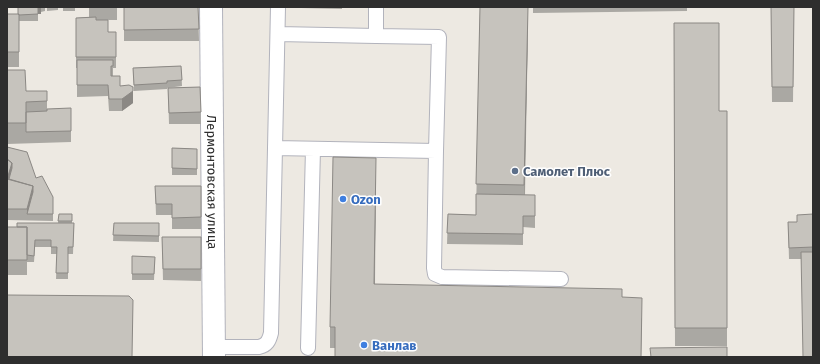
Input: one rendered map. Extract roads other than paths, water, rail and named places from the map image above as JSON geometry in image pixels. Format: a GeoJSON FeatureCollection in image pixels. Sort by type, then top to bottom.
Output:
{"type":"FeatureCollection","features":[{"type":"Feature","properties":{"kind":"street","name":"Лермонтовская улица"},"geometry":{"type":"LineString","coordinates":[[211,7],[214,352]]}},
{"type":"Feature","properties":{"kind":"lane"},"geometry":{"type":"LineString","coordinates":[[214,352],[265,346],[269,341],[271,333],[278,7]]}},
{"type":"Feature","properties":{"kind":"lane"},"geometry":{"type":"LineString","coordinates":[[376,7],[376,36]]}},
{"type":"Feature","properties":{"kind":"lane"},"geometry":{"type":"LineString","coordinates":[[278,34],[439,37],[435,274],[442,277],[561,279]]}},
{"type":"Feature","properties":{"kind":"lane"},"geometry":{"type":"LineString","coordinates":[[276,148],[436,151]]}},
{"type":"Feature","properties":{"kind":"lane"},"geometry":{"type":"LineString","coordinates":[[308,348],[313,149]]}},
{"type":"Feature","properties":{"kind":"place","name":"Самолет Плюс"},"geometry":{"type":"Point","coordinates":[515,171]}},
{"type":"Feature","properties":{"kind":"place","name":"Ozon"},"geometry":{"type":"Point","coordinates":[343,199]}},
{"type":"Feature","properties":{"kind":"place","name":"Ванлав"},"geometry":{"type":"Point","coordinates":[364,345]}}]}
